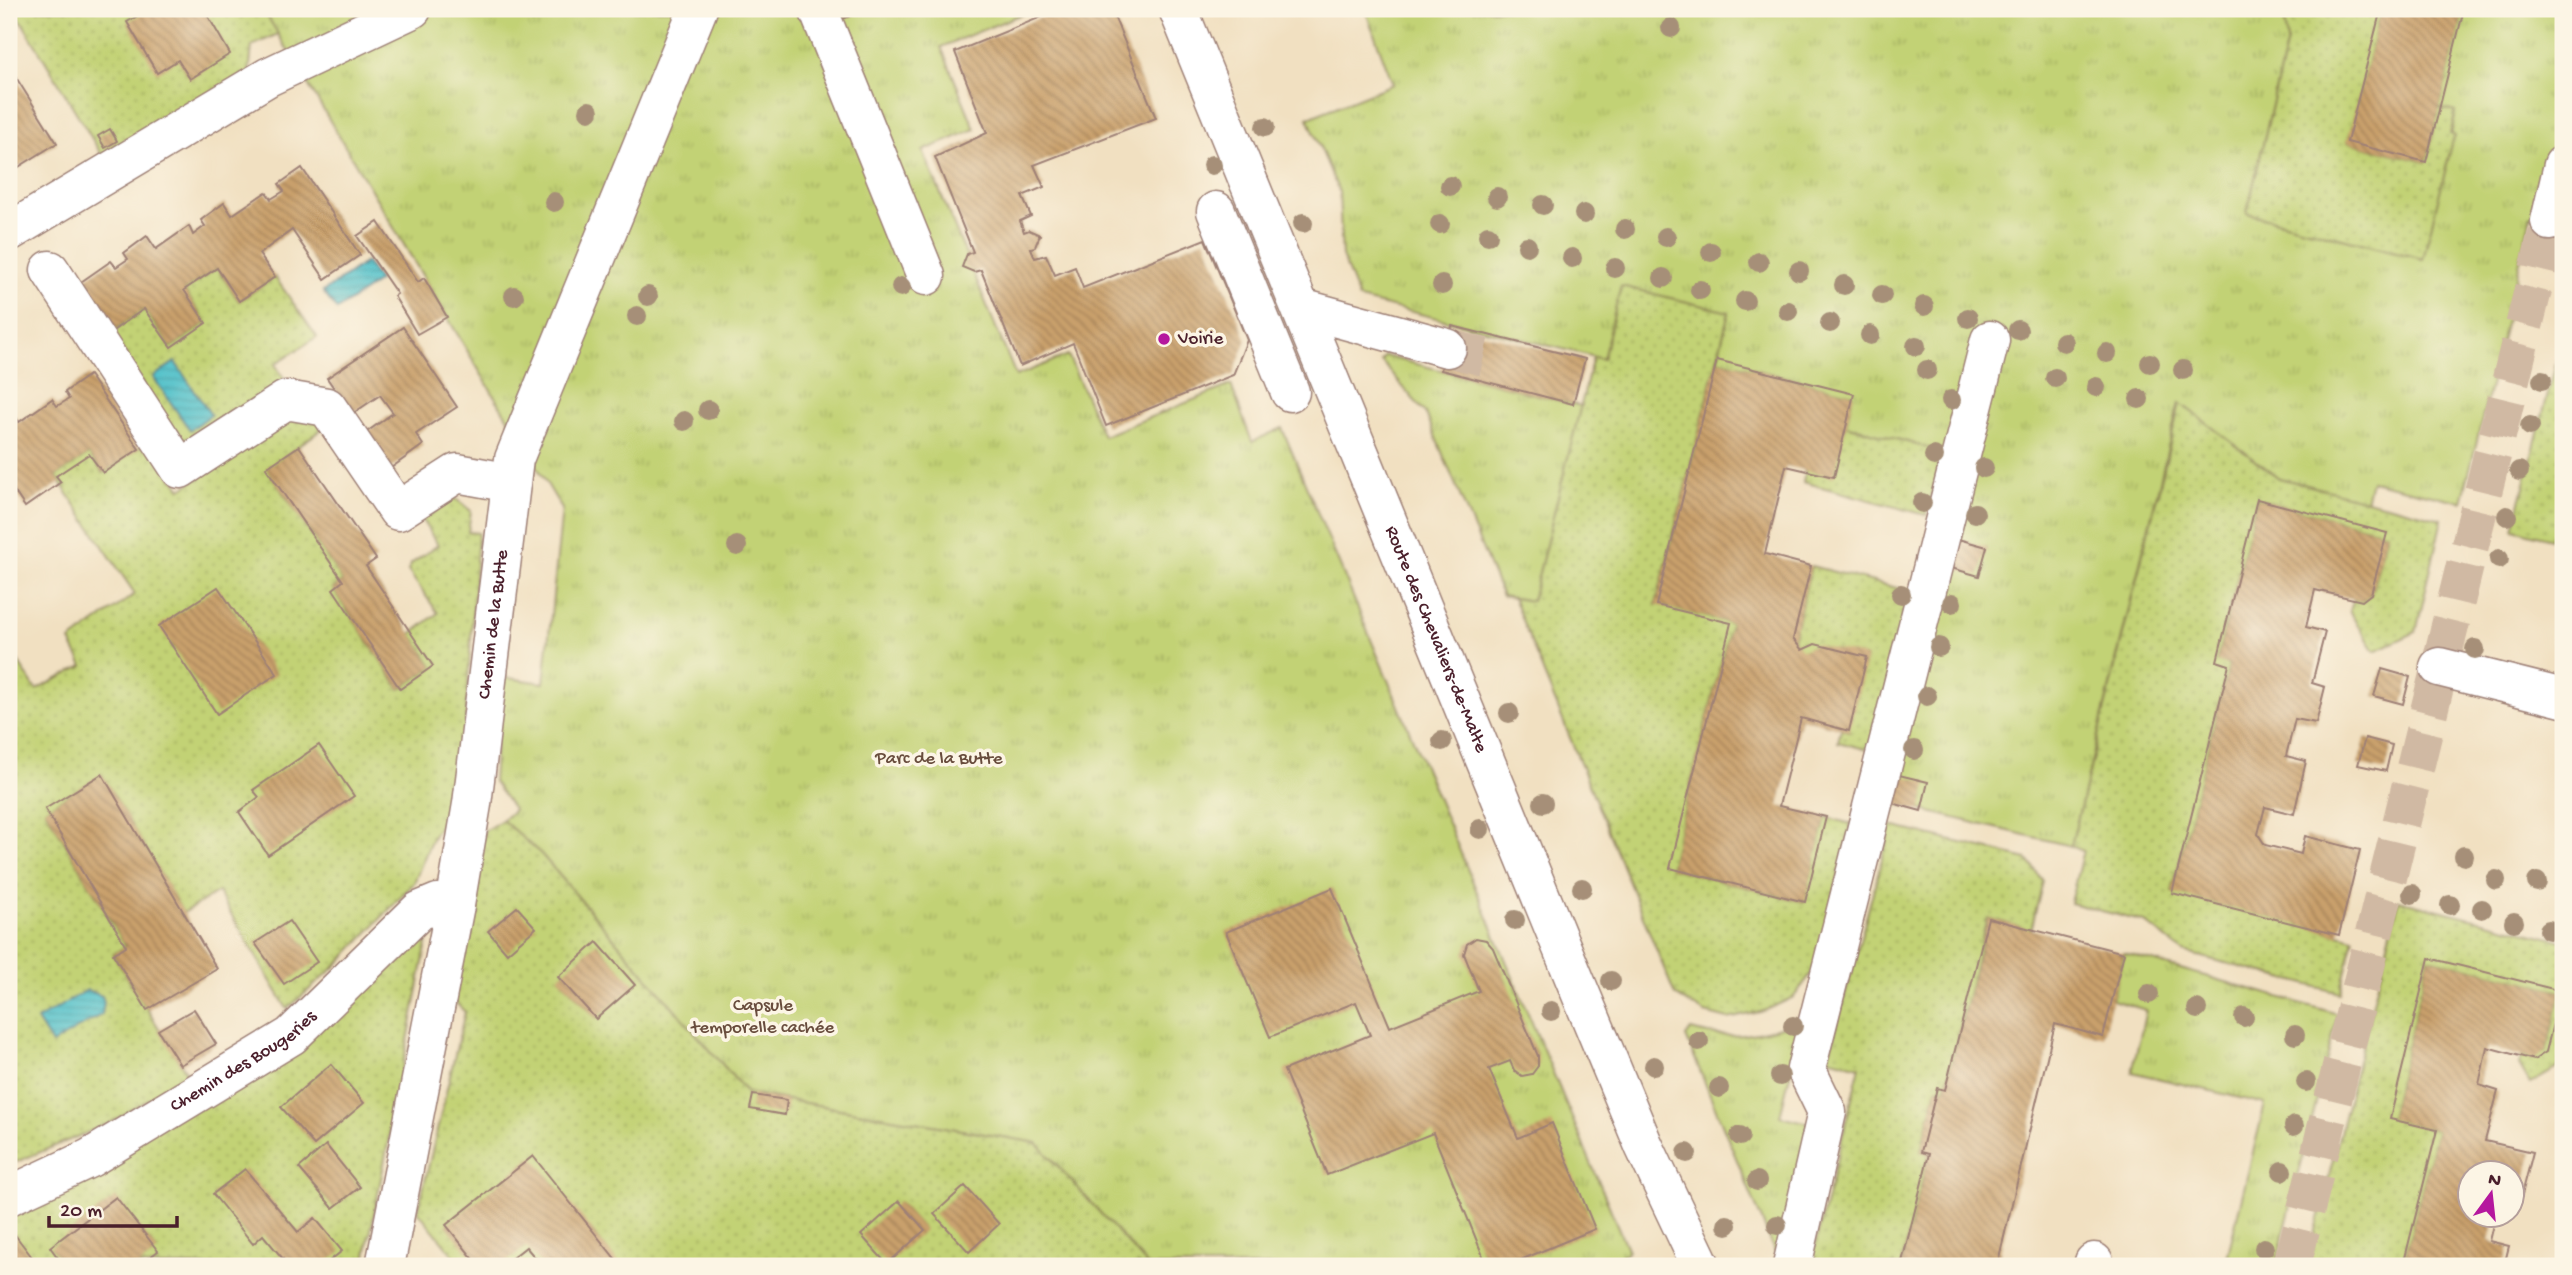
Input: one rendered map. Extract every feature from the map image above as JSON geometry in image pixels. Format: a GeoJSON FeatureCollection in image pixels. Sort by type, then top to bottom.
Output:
{"type":"FeatureCollection","features":[{"type":"Feature","properties":{"kind":"street"},"geometry":{"type":"LineString","coordinates":[[9,232],[268,77],[412,9]]}},
{"type":"Feature","properties":{"kind":"street","name":"Chemin de la Butte"},"geometry":{"type":"LineString","coordinates":[[385,1266],[472,804],[514,458],[698,9]]}},
{"type":"Feature","properties":{"kind":"street"},"geometry":{"type":"LineString","coordinates":[[818,9],[926,276]]}},
{"type":"Feature","properties":{"kind":"street","name":"Route des Chevaliers-de-Malte"},"geometry":{"type":"LineString","coordinates":[[1178,9],[1609,1064],[1701,1266]]}},
{"type":"Feature","properties":{"kind":"street"},"geometry":{"type":"LineString","coordinates":[[2550,220],[2563,165]]}},
{"type":"Feature","properties":{"kind":"street"},"geometry":{"type":"LineString","coordinates":[[1255,195],[1206,215],[1290,392]]}},
{"type":"Feature","properties":{"kind":"street"},"geometry":{"type":"LineString","coordinates":[[50,270],[180,469],[286,400],[327,407],[398,511],[457,473],[511,483]]}},
{"type":"Feature","properties":{"kind":"street"},"geometry":{"type":"LineString","coordinates":[[1301,308],[1447,348]]}},
{"type":"Feature","properties":{"kind":"street"},"geometry":{"type":"LineString","coordinates":[[1792,1266],[1827,1112],[1806,1069],[1990,340]]}},
{"type":"Feature","properties":{"kind":"street"},"geometry":{"type":"LineString","coordinates":[[2439,667],[2563,698]]}},
{"type":"Feature","properties":{"kind":"street","name":"Chemin des Bougeries"},"geometry":{"type":"LineString","coordinates":[[9,1196],[90,1158],[291,1036],[419,911],[438,903],[455,905]]}},
{"type":"Feature","properties":{"kind":"green space"},"geometry":{"type":"Polygon","coordinates":[[[14,9],[263,9],[278,34],[252,46],[249,74],[103,157],[14,9]]]}},
{"type":"Feature","properties":{"kind":"green space","name":"Parc de la Butte"},"geometry":{"type":"Polygon","coordinates":[[[263,9],[1034,9],[941,47],[975,129],[923,151],[1016,376],[1068,355],[1103,436],[1231,385],[1252,442],[1282,428],[1628,1251],[1608,1266],[1148,1266],[1037,1143],[747,1093],[541,854],[502,820],[514,810],[493,781],[501,677],[544,683],[562,509],[263,9]]]}},
{"type":"Feature","properties":{"kind":"green space"},"geometry":{"type":"Polygon","coordinates":[[[1365,9],[2282,9],[2287,41],[2247,213],[2423,259],[2456,112],[2439,108],[2464,9],[2563,9],[2563,224],[2531,216],[2462,502],[2371,481],[2366,501],[2279,478],[2179,403],[2071,846],[1892,803],[1943,452],[1846,425],[1853,394],[1717,360],[1729,312],[1603,359],[1359,299],[1342,256],[1339,192],[1308,118],[1393,84],[1365,9]]]}},
{"type":"Feature","properties":{"kind":"green space"},"geometry":{"type":"Polygon","coordinates":[[[2282,9],[2381,9],[2348,142],[2426,162],[2439,108],[2456,112],[2450,134],[2454,136],[2423,259],[2247,213],[2287,41],[2282,9]]]}},
{"type":"Feature","properties":{"kind":"green space"},"geometry":{"type":"Polygon","coordinates":[[[217,268],[239,301],[275,277],[317,337],[275,364],[286,382],[200,438],[186,440],[167,429],[111,332],[144,309],[171,347],[206,323],[184,290],[217,268]]]}},
{"type":"Feature","properties":{"kind":"green space"},"geometry":{"type":"Polygon","coordinates":[[[1621,286],[1729,312],[1656,604],[1731,623],[1670,868],[1804,902],[1826,817],[1851,824],[1818,964],[1794,997],[1764,1011],[1728,1019],[1705,1013],[1675,995],[1513,598],[1532,601],[1593,357],[1603,359],[1621,286]]]}},
{"type":"Feature","properties":{"kind":"green space"},"geometry":{"type":"Polygon","coordinates":[[[2563,336],[2563,542],[2513,529],[2563,336]]]}},
{"type":"Feature","properties":{"kind":"green space"},"geometry":{"type":"Polygon","coordinates":[[[1385,356],[1581,406],[1532,601],[1502,596],[1426,414],[1381,361],[1385,356]]]}},
{"type":"Feature","properties":{"kind":"green space"},"geometry":{"type":"Polygon","coordinates":[[[2180,403],[2279,478],[2442,519],[2416,632],[2375,651],[2349,611],[2353,599],[2362,601],[2371,594],[2387,533],[2257,499],[2217,660],[2229,665],[2172,892],[2354,938],[2340,993],[2183,952],[2145,922],[2070,903],[2083,851],[2071,846],[2180,403]]]}},
{"type":"Feature","properties":{"kind":"green space"},"geometry":{"type":"Polygon","coordinates":[[[297,414],[317,421],[322,429],[267,469],[343,581],[333,589],[400,689],[433,666],[411,634],[438,613],[408,571],[411,564],[438,545],[422,520],[455,498],[471,511],[468,532],[478,533],[464,743],[455,801],[433,836],[414,883],[337,965],[287,1009],[218,892],[183,913],[102,775],[45,809],[126,946],[113,954],[188,1075],[108,1124],[9,1165],[9,647],[36,690],[83,666],[70,641],[135,594],[56,476],[89,454],[103,473],[147,442],[181,489],[297,414]]]}},
{"type":"Feature","properties":{"kind":"green space"},"geometry":{"type":"Polygon","coordinates":[[[1846,425],[1943,452],[1926,515],[1803,482],[1805,470],[1846,425]]]}},
{"type":"Feature","properties":{"kind":"green space"},"geometry":{"type":"Polygon","coordinates":[[[1811,566],[1909,591],[1873,751],[1838,742],[1841,729],[1849,731],[1793,639],[1811,566]]]}},
{"type":"Feature","properties":{"kind":"green space"},"geometry":{"type":"Polygon","coordinates":[[[502,820],[541,854],[747,1093],[1037,1143],[1148,1266],[462,1266],[418,1211],[465,1012],[453,1000],[484,831],[502,820]]]}},
{"type":"Feature","properties":{"kind":"green space"},"geometry":{"type":"Polygon","coordinates":[[[1891,826],[2027,859],[2043,881],[2031,930],[1987,918],[1945,1090],[1937,1088],[1921,1151],[1929,1154],[1901,1266],[1810,1266],[1860,1066],[1828,1058],[1891,826]]]}},
{"type":"Feature","properties":{"kind":"green space"},"geometry":{"type":"Polygon","coordinates":[[[2399,900],[2563,941],[2563,1049],[2559,1067],[2530,1084],[2519,1065],[2522,1057],[2546,1052],[2561,991],[2429,958],[2390,1118],[2437,1130],[2403,1266],[2306,1266],[2399,900]]]}},
{"type":"Feature","properties":{"kind":"green space"},"geometry":{"type":"Polygon","coordinates":[[[414,940],[427,942],[364,1266],[9,1266],[9,1210],[414,940]]]}},
{"type":"Feature","properties":{"kind":"green space"},"geometry":{"type":"Polygon","coordinates":[[[2124,953],[2338,1014],[2276,1266],[2225,1266],[2265,1104],[2132,1072],[2146,1010],[2112,1000],[2124,953]]]}},
{"type":"Feature","properties":{"kind":"green space"},"geometry":{"type":"Polygon","coordinates":[[[1795,1022],[1800,1032],[1780,1116],[1810,1123],[1777,1257],[1686,1037],[1691,1030],[1718,1035],[1744,1035],[1795,1022]]]}},
{"type":"Feature","properties":{"kind":"water"},"geometry":{"type":"Polygon","coordinates":[[[366,262],[379,281],[337,310],[323,292],[366,262]]]}},
{"type":"Feature","properties":{"kind":"water"},"geometry":{"type":"Polygon","coordinates":[[[175,362],[211,415],[190,430],[153,377],[175,362]]]}},
{"type":"Feature","properties":{"kind":"water"},"geometry":{"type":"Polygon","coordinates":[[[87,990],[102,996],[102,1014],[52,1044],[37,1020],[87,990]]]}},
{"type":"Feature","properties":{"kind":"building"},"geometry":{"type":"Polygon","coordinates":[[[150,9],[204,9],[230,54],[190,79],[178,60],[157,73],[127,22],[150,9]]]}},
{"type":"Feature","properties":{"kind":"building"},"geometry":{"type":"Polygon","coordinates":[[[828,9],[855,9],[857,13],[834,23],[828,9]]]}},
{"type":"Feature","properties":{"kind":"building"},"geometry":{"type":"Polygon","coordinates":[[[1061,9],[1099,9],[1114,16],[1156,118],[1034,165],[1044,187],[1022,196],[1031,216],[1020,221],[1024,232],[1029,230],[1040,235],[1035,247],[1031,248],[1035,258],[1046,255],[1055,275],[1075,267],[1083,288],[1205,239],[1247,340],[1233,375],[1106,426],[1073,343],[1020,366],[981,270],[974,272],[962,267],[967,254],[973,252],[935,157],[987,133],[955,52],[1061,9]]]}},
{"type":"Feature","properties":{"kind":"building"},"geometry":{"type":"Polygon","coordinates":[[[2381,9],[2464,9],[2426,162],[2347,142],[2381,9]]]}},
{"type":"Feature","properties":{"kind":"building"},"geometry":{"type":"Polygon","coordinates":[[[12,71],[57,143],[9,173],[9,73],[12,71]]]}},
{"type":"Feature","properties":{"kind":"building"},"geometry":{"type":"Polygon","coordinates":[[[110,129],[117,141],[105,148],[98,136],[110,129]]]}},
{"type":"Feature","properties":{"kind":"building"},"geometry":{"type":"Polygon","coordinates":[[[302,168],[360,255],[325,279],[292,230],[259,254],[275,277],[239,301],[217,268],[184,290],[206,323],[171,347],[144,309],[111,332],[78,284],[111,261],[116,267],[128,259],[124,253],[147,236],[156,249],[189,226],[193,235],[205,226],[201,220],[224,203],[232,215],[266,192],[271,199],[284,191],[279,184],[302,168]]]}},
{"type":"Feature","properties":{"kind":"building"},"geometry":{"type":"Polygon","coordinates":[[[378,222],[418,282],[424,278],[447,317],[417,334],[394,296],[397,294],[357,236],[378,222]]]}},
{"type":"Feature","properties":{"kind":"building"},"geometry":{"type":"Polygon","coordinates":[[[1452,326],[1585,359],[1573,404],[1441,370],[1452,326]]]}},
{"type":"Feature","properties":{"kind":"building"},"geometry":{"type":"Polygon","coordinates":[[[403,327],[457,407],[416,434],[423,445],[388,470],[364,434],[393,413],[380,395],[352,414],[327,378],[403,327]]]}},
{"type":"Feature","properties":{"kind":"building"},"geometry":{"type":"Polygon","coordinates":[[[1717,360],[1854,394],[1834,477],[1786,466],[1765,554],[1811,566],[1793,639],[1802,650],[1815,644],[1867,657],[1849,731],[1801,718],[1779,806],[1826,817],[1805,902],[1670,868],[1731,623],[1656,605],[1717,360]]]}},
{"type":"Feature","properties":{"kind":"building"},"geometry":{"type":"Polygon","coordinates":[[[89,375],[139,449],[103,473],[89,454],[56,476],[61,482],[25,507],[12,488],[9,490],[9,411],[11,410],[19,422],[52,399],[57,406],[69,399],[65,392],[89,375]]]}},
{"type":"Feature","properties":{"kind":"building"},"geometry":{"type":"Polygon","coordinates":[[[299,446],[376,559],[366,566],[433,666],[400,689],[333,589],[343,581],[266,468],[299,446]]]}},
{"type":"Feature","properties":{"kind":"building"},"geometry":{"type":"Polygon","coordinates":[[[2257,499],[2387,533],[2371,594],[2362,601],[2315,590],[2306,627],[2325,632],[2312,683],[2325,687],[2316,723],[2295,719],[2286,756],[2306,761],[2294,814],[2265,807],[2258,834],[2265,845],[2301,854],[2305,836],[2360,850],[2339,935],[2172,893],[2229,665],[2217,661],[2257,499]]]}},
{"type":"Feature","properties":{"kind":"building"},"geometry":{"type":"Polygon","coordinates":[[[1958,539],[1987,547],[1979,576],[1951,568],[1958,539]]]}},
{"type":"Feature","properties":{"kind":"building"},"geometry":{"type":"Polygon","coordinates":[[[218,587],[277,674],[217,714],[159,626],[218,587]]]}},
{"type":"Feature","properties":{"kind":"building"},"geometry":{"type":"Polygon","coordinates":[[[2382,669],[2410,677],[2403,704],[2374,696],[2382,669]]]}},
{"type":"Feature","properties":{"kind":"building"},"geometry":{"type":"Polygon","coordinates":[[[2365,738],[2392,745],[2386,771],[2358,765],[2365,738]]]}},
{"type":"Feature","properties":{"kind":"building"},"geometry":{"type":"Polygon","coordinates":[[[319,745],[354,796],[268,855],[239,812],[259,797],[253,790],[319,745]]]}},
{"type":"Feature","properties":{"kind":"building"},"geometry":{"type":"Polygon","coordinates":[[[102,774],[217,969],[147,1010],[113,954],[126,946],[45,809],[102,774]]]}},
{"type":"Feature","properties":{"kind":"building"},"geometry":{"type":"Polygon","coordinates":[[[1899,775],[1928,782],[1921,811],[1892,803],[1899,775]]]}},
{"type":"Feature","properties":{"kind":"building"},"geometry":{"type":"Polygon","coordinates":[[[1332,888],[1390,1027],[1479,991],[1464,954],[1467,944],[1476,938],[1486,940],[1493,948],[1538,1056],[1538,1066],[1532,1074],[1522,1076],[1514,1070],[1510,1061],[1489,1069],[1518,1138],[1552,1123],[1595,1229],[1506,1266],[1487,1266],[1433,1133],[1327,1175],[1284,1070],[1370,1035],[1356,1002],[1270,1037],[1226,932],[1332,888]]]}},
{"type":"Feature","properties":{"kind":"building"},"geometry":{"type":"Polygon","coordinates":[[[517,907],[536,928],[507,953],[488,931],[517,907]]]}},
{"type":"Feature","properties":{"kind":"building"},"geometry":{"type":"Polygon","coordinates":[[[1988,918],[2124,953],[2103,1037],[2055,1024],[1997,1266],[1901,1266],[1929,1154],[1921,1152],[1937,1088],[1945,1090],[1988,918]]]}},
{"type":"Feature","properties":{"kind":"building"},"geometry":{"type":"Polygon","coordinates":[[[289,921],[317,962],[284,984],[255,943],[289,921]]]}},
{"type":"Feature","properties":{"kind":"building"},"geometry":{"type":"Polygon","coordinates":[[[597,942],[635,985],[596,1019],[558,977],[597,942]]]}},
{"type":"Feature","properties":{"kind":"building"},"geometry":{"type":"Polygon","coordinates":[[[2429,958],[2561,991],[2546,1052],[2534,1060],[2487,1047],[2479,1085],[2498,1091],[2485,1141],[2533,1152],[2526,1179],[2526,1160],[2456,1160],[2456,1230],[2492,1230],[2489,1241],[2509,1246],[2504,1266],[2403,1266],[2437,1130],[2390,1119],[2429,958]]]}},
{"type":"Feature","properties":{"kind":"building"},"geometry":{"type":"Polygon","coordinates":[[[194,1009],[216,1044],[180,1065],[158,1030],[194,1009]]]}},
{"type":"Feature","properties":{"kind":"building"},"geometry":{"type":"Polygon","coordinates":[[[331,1064],[364,1103],[314,1145],[281,1107],[331,1064]]]}},
{"type":"Feature","properties":{"kind":"building"},"geometry":{"type":"Polygon","coordinates":[[[753,1095],[787,1100],[785,1115],[750,1109],[753,1095]]]}},
{"type":"Feature","properties":{"kind":"building"},"geometry":{"type":"Polygon","coordinates":[[[326,1145],[360,1187],[333,1208],[299,1168],[326,1145]]]}},
{"type":"Feature","properties":{"kind":"building"},"geometry":{"type":"Polygon","coordinates":[[[533,1156],[621,1266],[542,1266],[526,1247],[502,1266],[479,1266],[446,1225],[533,1156]]]}},
{"type":"Feature","properties":{"kind":"building"},"geometry":{"type":"Polygon","coordinates":[[[245,1169],[298,1232],[315,1218],[342,1251],[323,1266],[289,1266],[263,1235],[253,1244],[213,1194],[245,1169]]]}},
{"type":"Feature","properties":{"kind":"building"},"geometry":{"type":"Polygon","coordinates":[[[965,1186],[999,1224],[969,1252],[934,1214],[965,1186]]]}},
{"type":"Feature","properties":{"kind":"building"},"geometry":{"type":"Polygon","coordinates":[[[116,1197],[158,1251],[138,1266],[64,1266],[50,1247],[116,1197]]]}},
{"type":"Feature","properties":{"kind":"building"},"geometry":{"type":"Polygon","coordinates":[[[899,1201],[925,1230],[887,1264],[861,1235],[899,1201]]]}},
{"type":"Feature","properties":{"kind":"building"},"geometry":{"type":"Polygon","coordinates":[[[9,1227],[35,1261],[29,1266],[9,1266],[9,1227]]]}},
{"type":"Feature","properties":{"kind":"tunnel"},"geometry":{"type":"LineString","coordinates":[[2292,1266],[2550,221]]}},
{"type":"Feature","properties":{"kind":"tunnel"},"geometry":{"type":"LineString","coordinates":[[1447,348],[1497,360]]}},
{"type":"Feature","properties":{"kind":"place","name":"Voirie"},"geometry":{"type":"Point","coordinates":[1164,339]}},
{"type":"Feature","properties":{"kind":"park label","name":"Capsule temporelle cachée"},"geometry":{"type":"Point","coordinates":[763,1017]}}]}
